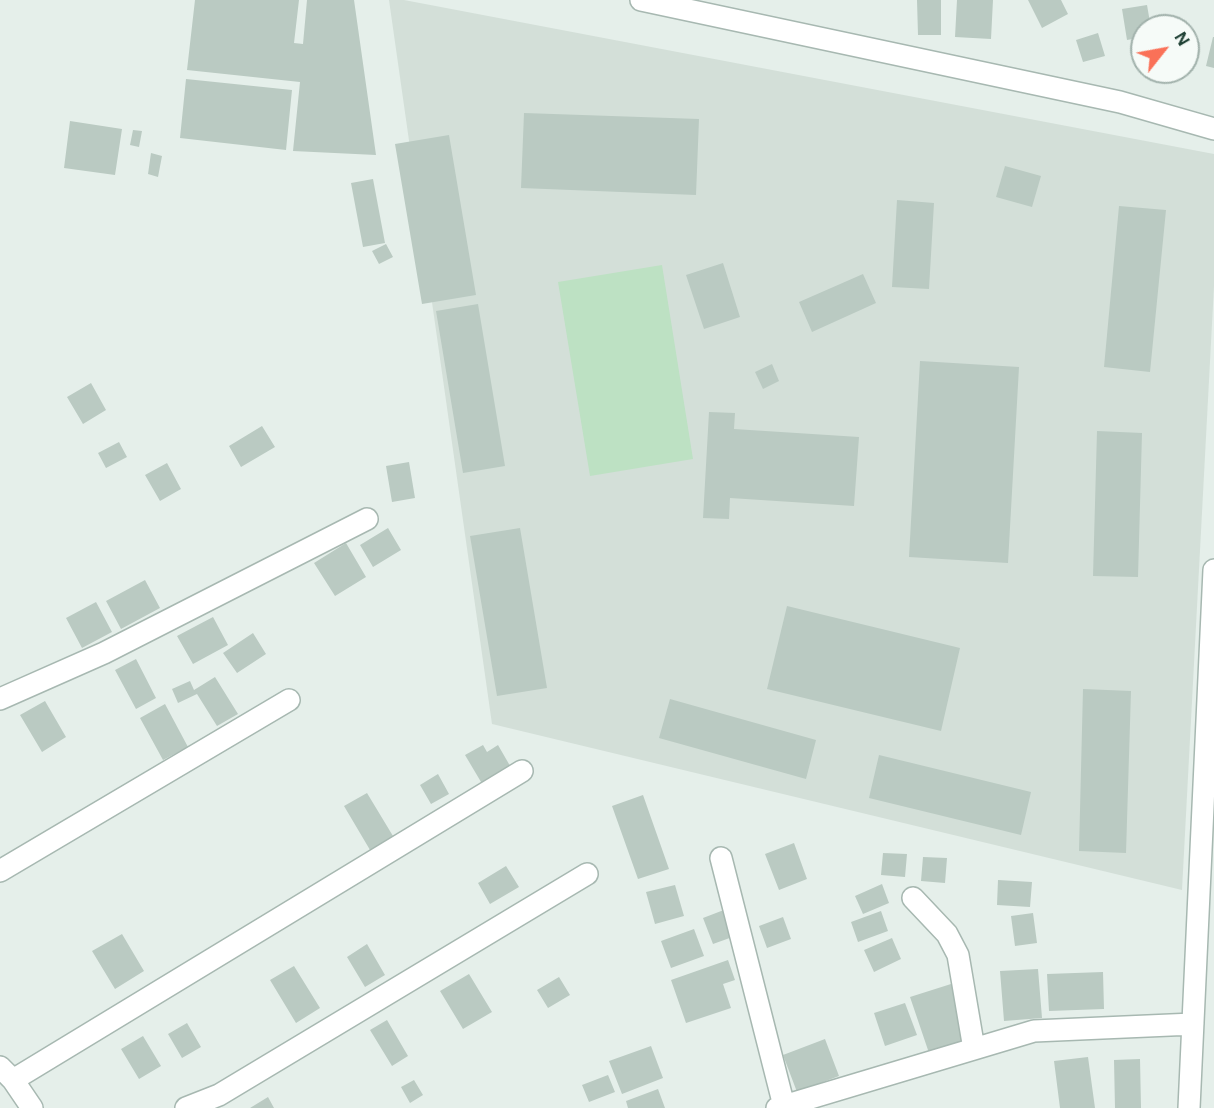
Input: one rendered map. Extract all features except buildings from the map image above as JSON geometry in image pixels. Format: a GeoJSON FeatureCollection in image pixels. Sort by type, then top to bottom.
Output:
{"type":"FeatureCollection","features":[{"type":"Feature","properties":{"kind":"street"},"geometry":{"type":"LineString","coordinates":[[641,0],[1121,102],[1214,129]]}},
{"type":"Feature","properties":{"kind":"street"},"geometry":{"type":"LineString","coordinates":[[0,699],[104,653],[366,519]]}},
{"type":"Feature","properties":{"kind":"street"},"geometry":{"type":"LineString","coordinates":[[1189,1108],[1193,1024],[1207,881],[1214,570]]}},
{"type":"Feature","properties":{"kind":"street"},"geometry":{"type":"LineString","coordinates":[[0,872],[289,700]]}},
{"type":"Feature","properties":{"kind":"street"},"geometry":{"type":"LineString","coordinates":[[32,1108],[6,1073],[522,771]]}},
{"type":"Feature","properties":{"kind":"street"},"geometry":{"type":"LineString","coordinates":[[721,858],[781,1107],[1034,1031],[1193,1024]]}},
{"type":"Feature","properties":{"kind":"street"},"geometry":{"type":"LineString","coordinates":[[186,1108],[219,1096],[587,874]]}},
{"type":"Feature","properties":{"kind":"street"},"geometry":{"type":"LineString","coordinates":[[913,898],[947,934],[958,955],[974,1049]]}},
{"type":"Feature","properties":{"kind":"shaded area"},"geometry":{"type":"Polygon","coordinates":[[[389,0],[404,0],[1214,154],[1214,286],[1182,890],[492,724],[389,0]]]}},
{"type":"Feature","properties":{"kind":"green space"},"geometry":{"type":"Polygon","coordinates":[[[662,265],[693,459],[590,476],[558,282],[662,265]]]}}]}
